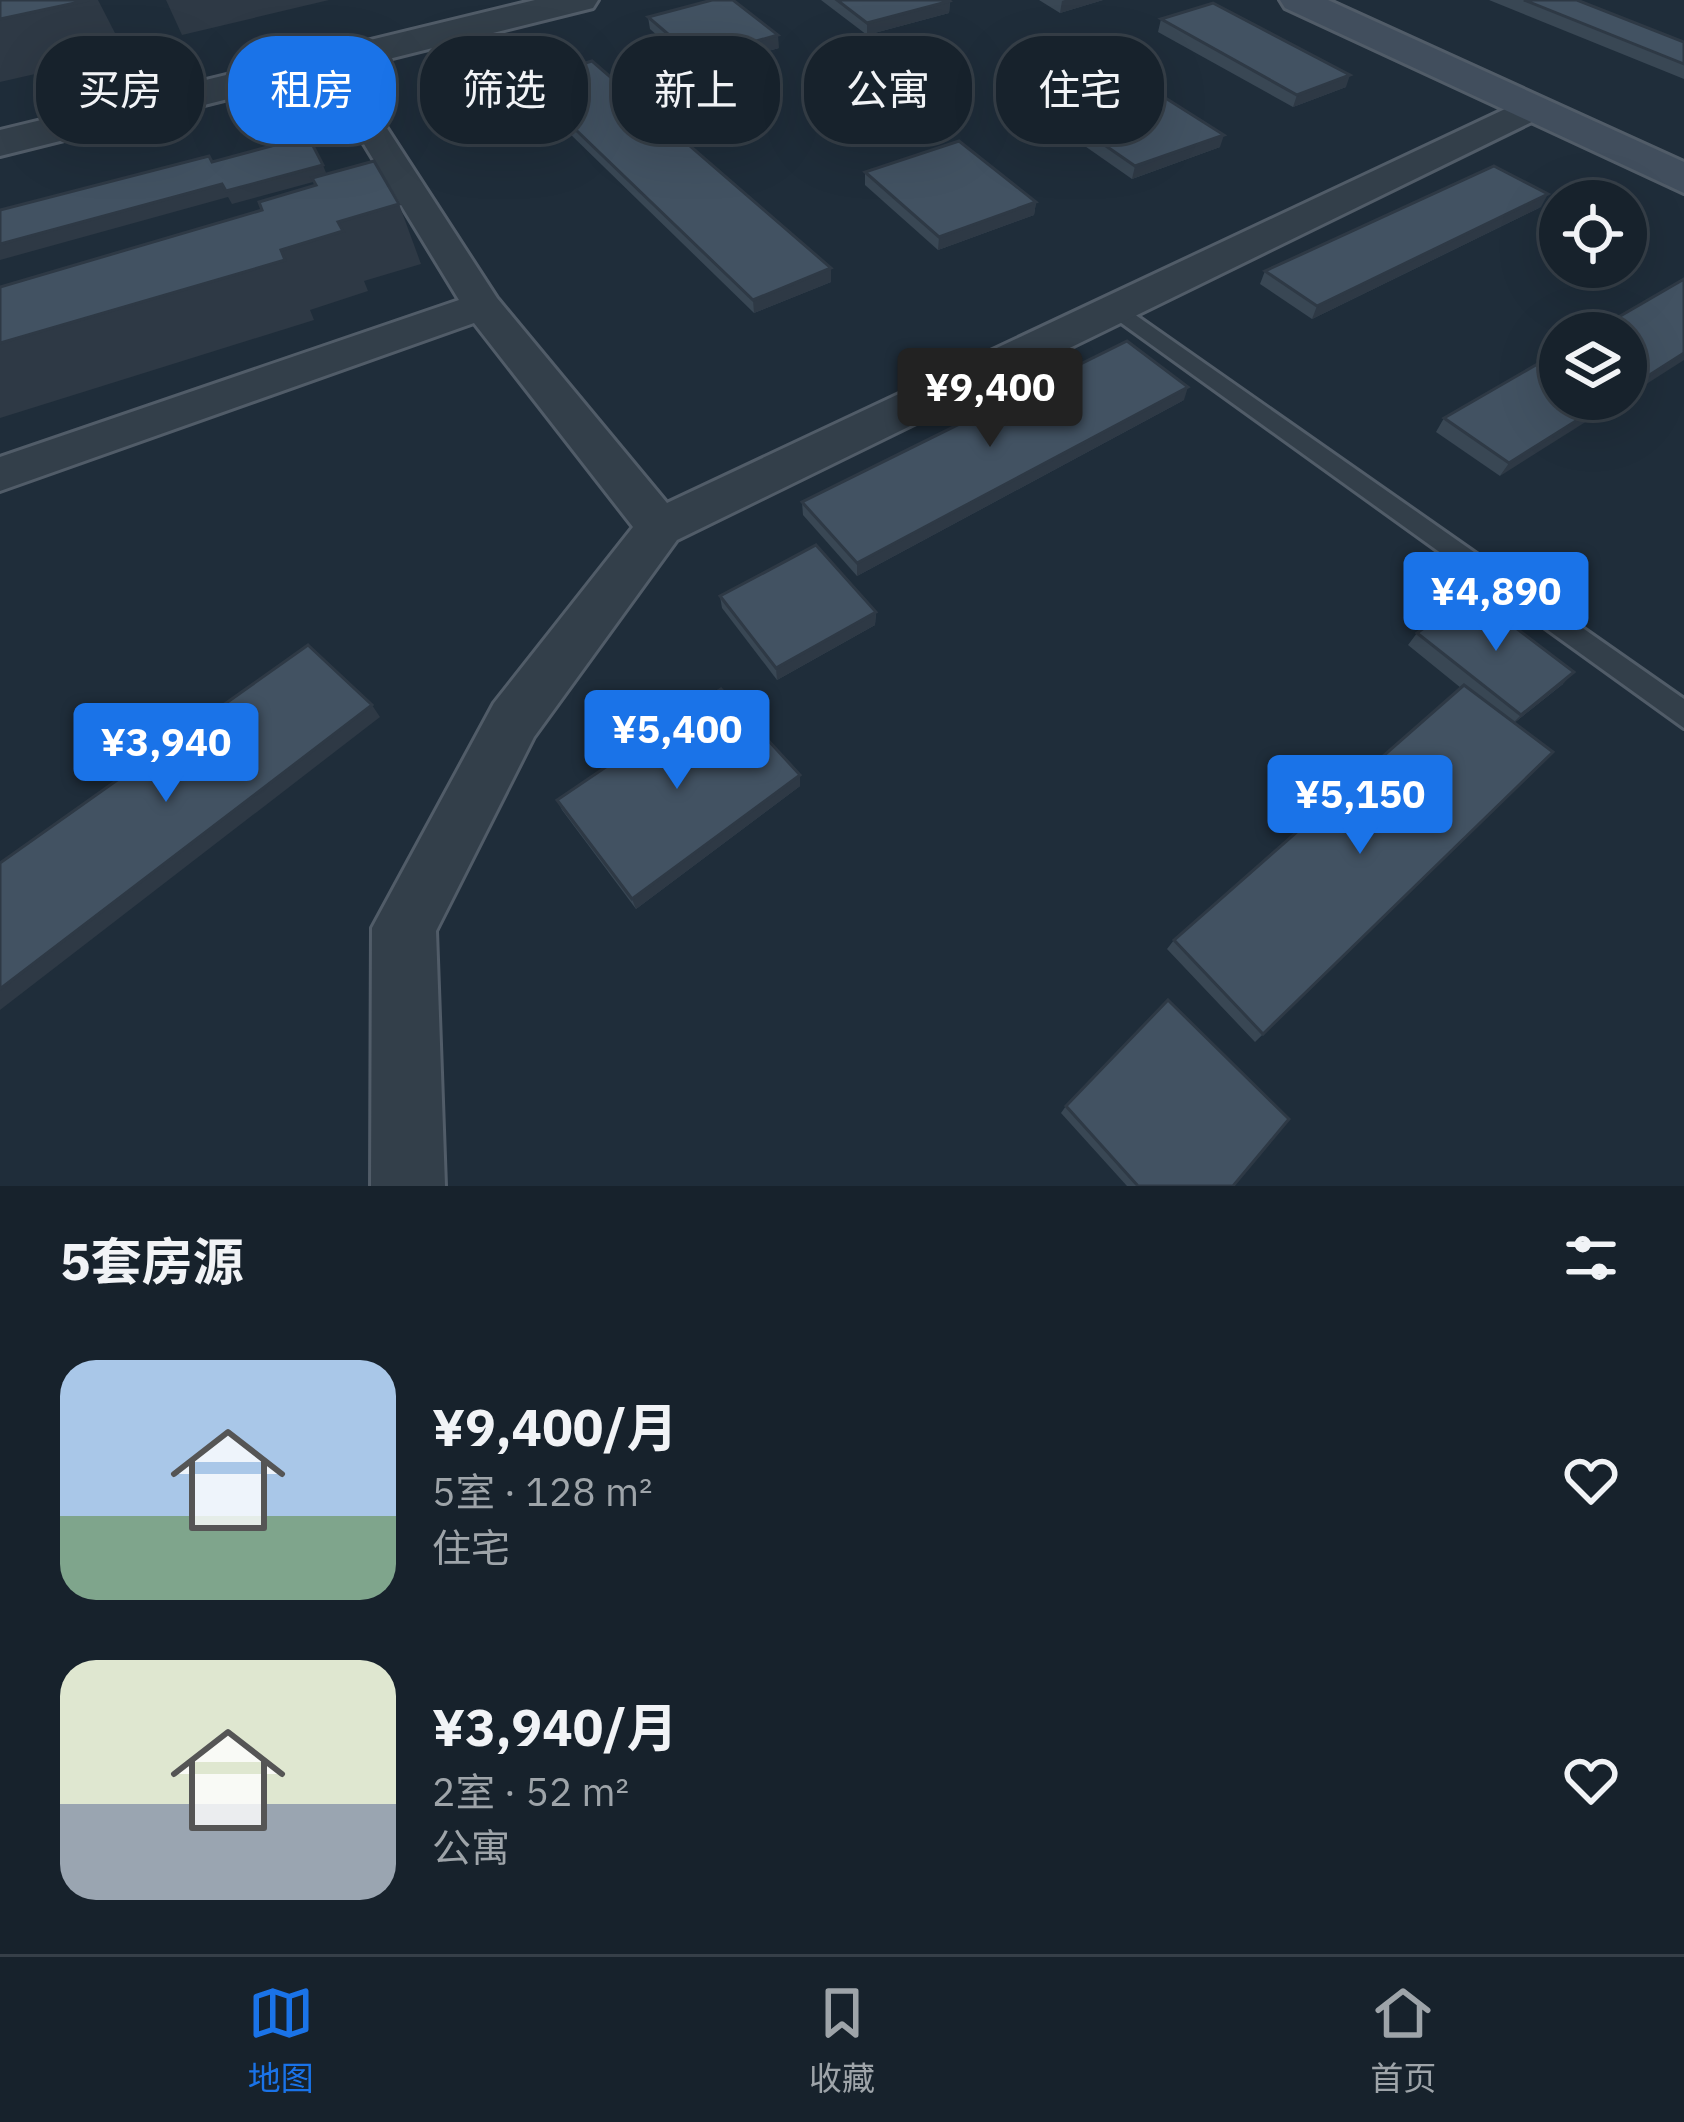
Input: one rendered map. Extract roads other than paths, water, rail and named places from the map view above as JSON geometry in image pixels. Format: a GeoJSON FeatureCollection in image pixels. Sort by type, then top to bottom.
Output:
{"type":"FeatureCollection","features":[{"type":"Feature","properties":{"kind":"main road"},"geometry":{"type":"LineString","coordinates":[[1298,0],[1684,179]]}},
{"type":"Feature","properties":{"kind":"main road"},"geometry":{"type":"LineString","coordinates":[[1381,0],[1597,96]]}},
{"type":"Feature","properties":{"kind":"street"},"geometry":{"type":"LineString","coordinates":[[0,122],[503,0]]}},
{"type":"Feature","properties":{"kind":"street"},"geometry":{"type":"LineString","coordinates":[[396,45],[580,0]]}},
{"type":"Feature","properties":{"kind":"street"},"geometry":{"type":"LineString","coordinates":[[0,142],[228,87]]}},
{"type":"Feature","properties":{"kind":"street"},"geometry":{"type":"LineString","coordinates":[[408,1186],[404,928],[514,719],[661,527],[1532,109]]}},
{"type":"Feature","properties":{"kind":"street"},"geometry":{"type":"LineString","coordinates":[[380,144],[482,307],[661,527]]}},
{"type":"Feature","properties":{"kind":"street"},"geometry":{"type":"LineString","coordinates":[[0,474],[482,307]]}},
{"type":"Feature","properties":{"kind":"lane"},"geometry":{"type":"LineString","coordinates":[[1114,307],[1684,715]]}}]}
